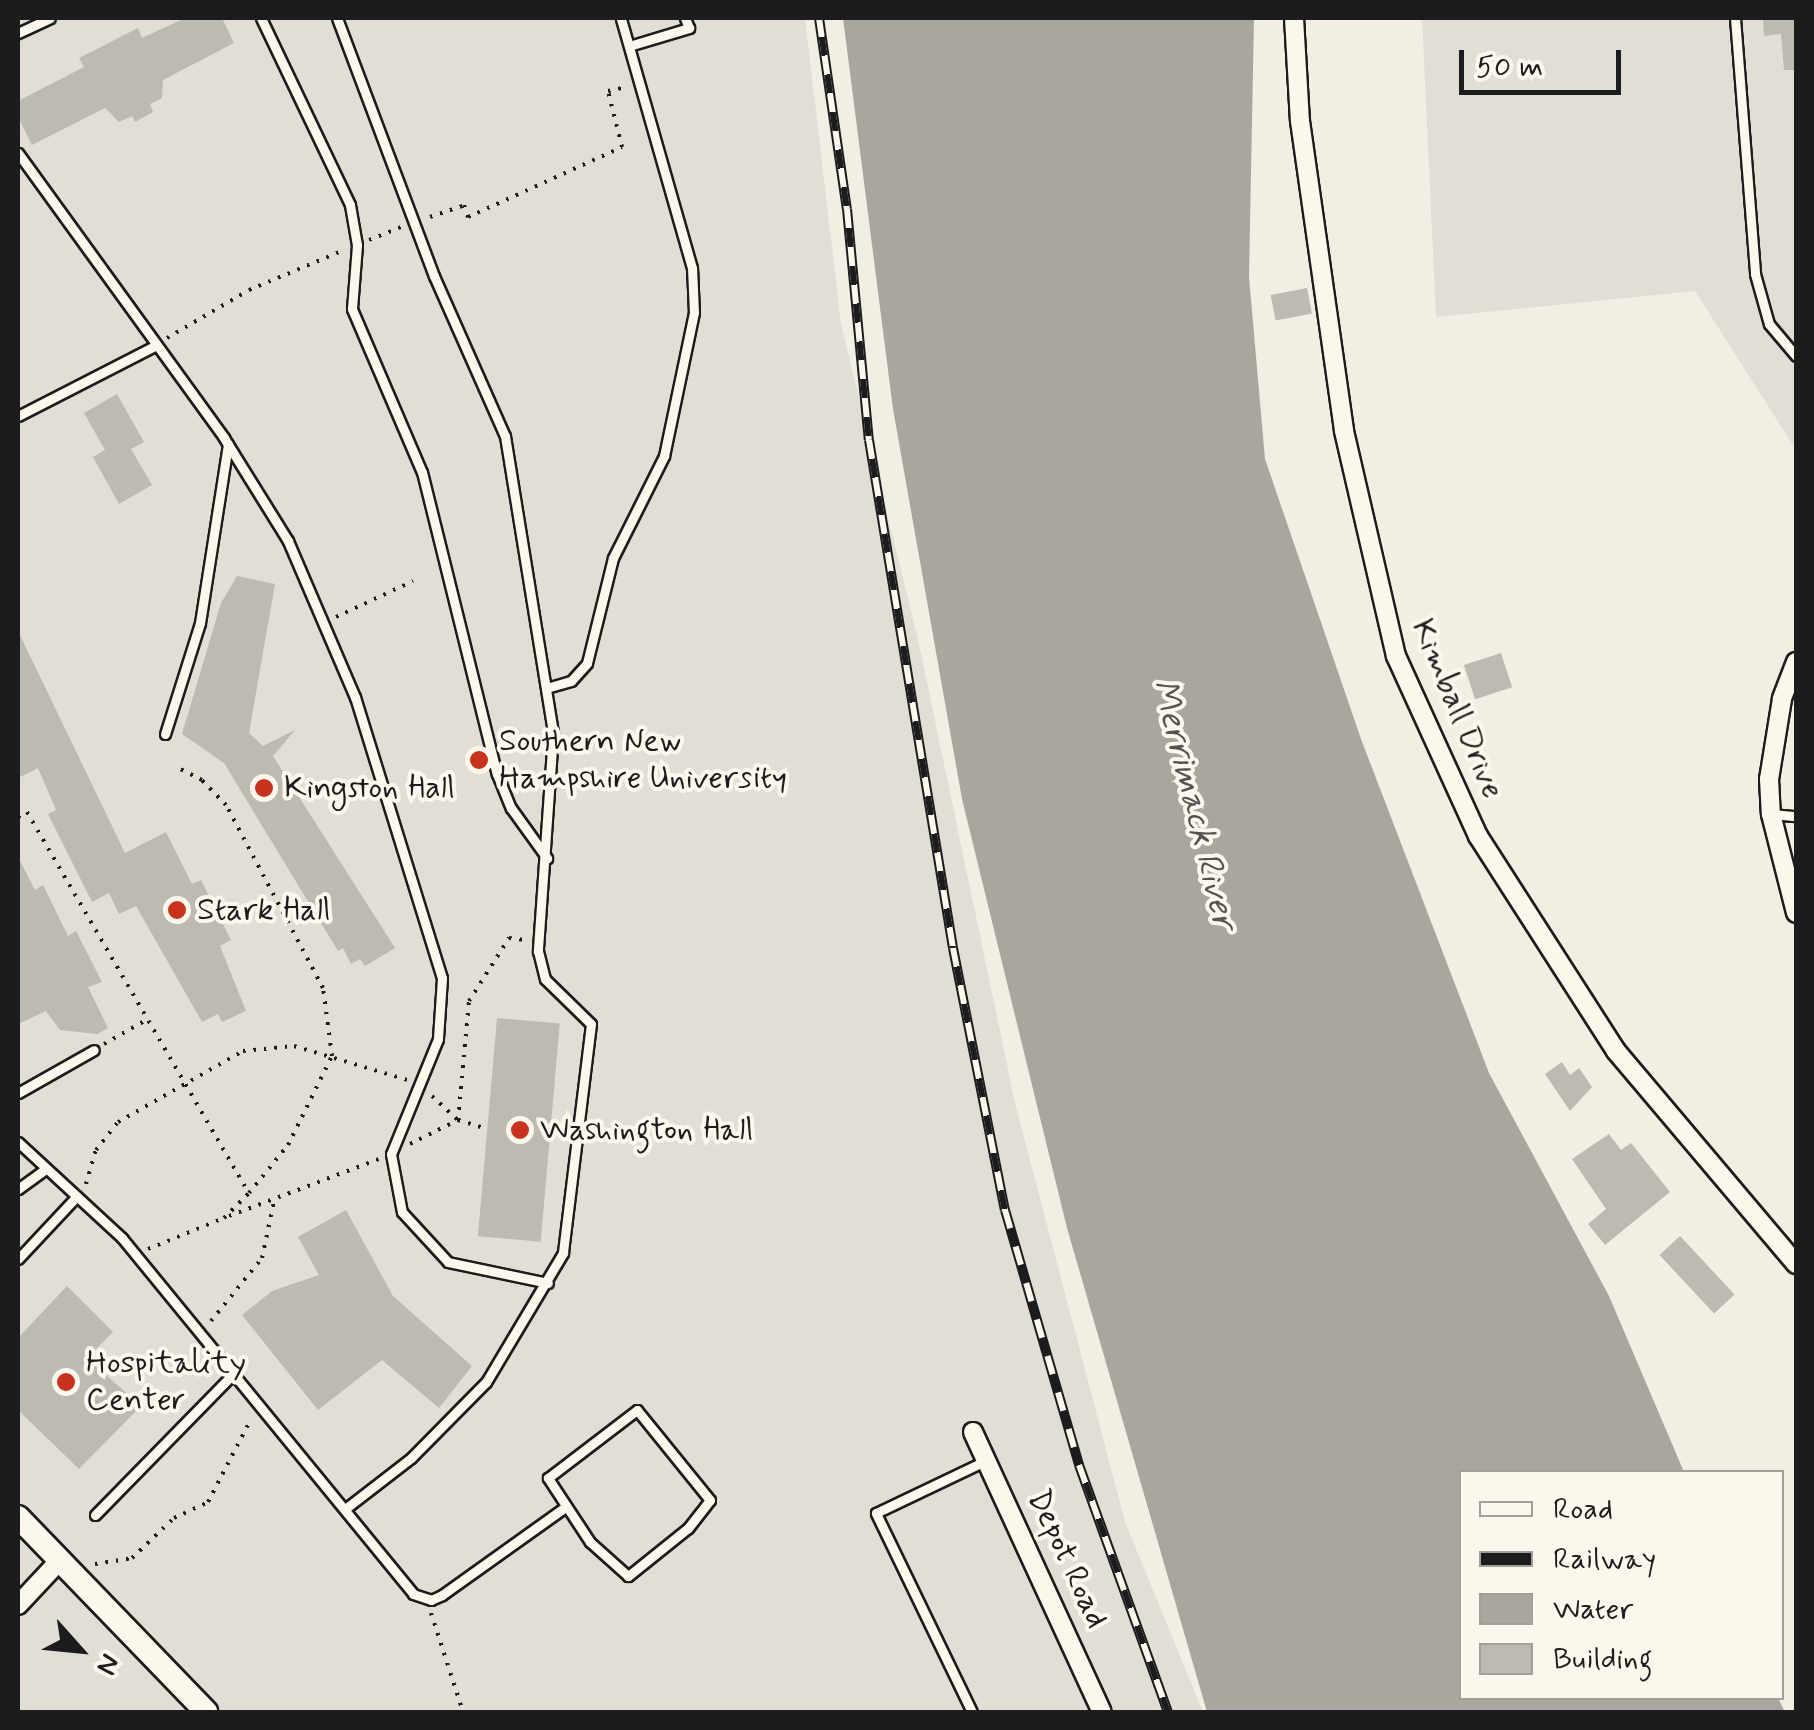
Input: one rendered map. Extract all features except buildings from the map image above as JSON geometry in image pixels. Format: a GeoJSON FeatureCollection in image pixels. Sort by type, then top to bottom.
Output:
{"type":"FeatureCollection","features":[{"type":"Feature","properties":{"kind":"street","name":"Kimball Drive"},"geometry":{"type":"LineString","coordinates":[[1294,18],[1300,121],[1344,432],[1396,656],[1478,836],[1616,1051],[1796,1264]]}},
{"type":"Feature","properties":{"kind":"street"},"geometry":{"type":"LineString","coordinates":[[1796,662],[1772,740],[1771,814],[1796,913]]}},
{"type":"Feature","properties":{"kind":"street","name":"Depot Road"},"geometry":{"type":"LineString","coordinates":[[973,1432],[1102,1712]]}},
{"type":"Feature","properties":{"kind":"street"},"geometry":{"type":"LineString","coordinates":[[18,1517],[206,1712]]}},
{"type":"Feature","properties":{"kind":"street"},"geometry":{"type":"LineString","coordinates":[[18,1605],[61,1559]]}},
{"type":"Feature","properties":{"kind":"lane"},"geometry":{"type":"LineString","coordinates":[[18,32],[50,18]]}},
{"type":"Feature","properties":{"kind":"lane"},"geometry":{"type":"LineString","coordinates":[[260,18],[350,205],[357,245],[352,309],[422,472],[497,774],[511,808],[547,858]]}},
{"type":"Feature","properties":{"kind":"lane"},"geometry":{"type":"LineString","coordinates":[[336,18],[434,276],[505,436],[550,687],[554,774],[538,942],[545,979],[591,1024],[571,1226],[548,1284],[515,1342],[453,1420],[345,1509]]}},
{"type":"Feature","properties":{"kind":"lane"},"geometry":{"type":"LineString","coordinates":[[550,687],[571,680],[587,664],[613,558],[664,456],[694,313],[692,268],[621,18]]}},
{"type":"Feature","properties":{"kind":"lane"},"geometry":{"type":"LineString","coordinates":[[629,46],[688,28],[685,18]]}},
{"type":"Feature","properties":{"kind":"lane"},"geometry":{"type":"LineString","coordinates":[[1734,18],[1755,274],[1769,324],[1796,356]]}},
{"type":"Feature","properties":{"kind":"lane"},"geometry":{"type":"LineString","coordinates":[[18,153],[228,444],[288,541],[355,697],[442,978],[438,1039],[415,1084],[391,1154],[402,1212],[429,1248],[467,1270],[548,1284]]}},
{"type":"Feature","properties":{"kind":"lane"},"geometry":{"type":"LineString","coordinates":[[18,416],[154,346]]}},
{"type":"Feature","properties":{"kind":"lane"},"geometry":{"type":"LineString","coordinates":[[165,734],[200,623],[228,444]]}},
{"type":"Feature","properties":{"kind":"lane"},"geometry":{"type":"LineString","coordinates":[[1771,814],[1796,816]]}},
{"type":"Feature","properties":{"kind":"lane"},"geometry":{"type":"LineString","coordinates":[[18,1093],[94,1050]]}},
{"type":"Feature","properties":{"kind":"lane"},"geometry":{"type":"LineString","coordinates":[[18,1142],[136,1254],[405,1588],[431,1600],[564,1508]]}},
{"type":"Feature","properties":{"kind":"lane"},"geometry":{"type":"LineString","coordinates":[[18,1189],[46,1168]]}},
{"type":"Feature","properties":{"kind":"lane"},"geometry":{"type":"LineString","coordinates":[[18,1259],[76,1196]]}},
{"type":"Feature","properties":{"kind":"lane"},"geometry":{"type":"LineString","coordinates":[[95,1515],[232,1375]]}},
{"type":"Feature","properties":{"kind":"lane"},"geometry":{"type":"LineString","coordinates":[[637,1410],[710,1500],[688,1528],[628,1576],[607,1560],[564,1508],[548,1478],[637,1410]]}},
{"type":"Feature","properties":{"kind":"lane"},"geometry":{"type":"LineString","coordinates":[[972,1712],[876,1513],[987,1460]]}},
{"type":"Feature","properties":{"kind":"path"},"geometry":{"type":"LineString","coordinates":[[436,215],[464,204],[468,217],[622,147],[608,91],[625,88]]}},
{"type":"Feature","properties":{"kind":"path"},"geometry":{"type":"LineString","coordinates":[[154,346],[249,290],[400,228]]}},
{"type":"Feature","properties":{"kind":"path"},"geometry":{"type":"LineString","coordinates":[[324,622],[413,581]]}},
{"type":"Feature","properties":{"kind":"path"},"geometry":{"type":"LineString","coordinates":[[175,766],[202,780],[234,819],[323,988],[332,1056],[288,1145],[224,1218]]}},
{"type":"Feature","properties":{"kind":"path"},"geometry":{"type":"LineString","coordinates":[[18,815],[27,812],[182,1084],[249,1193]]}},
{"type":"Feature","properties":{"kind":"path"},"geometry":{"type":"LineString","coordinates":[[458,1120],[468,1001],[508,938],[538,942]]}},
{"type":"Feature","properties":{"kind":"path"},"geometry":{"type":"LineString","coordinates":[[94,1050],[148,1019]]}},
{"type":"Feature","properties":{"kind":"path"},"geometry":{"type":"LineString","coordinates":[[76,1196],[106,1135],[182,1084],[266,1045],[332,1056],[415,1084],[458,1120],[482,1128]]}},
{"type":"Feature","properties":{"kind":"path"},"geometry":{"type":"LineString","coordinates":[[136,1254],[391,1154],[458,1120]]}},
{"type":"Feature","properties":{"kind":"path"},"geometry":{"type":"LineString","coordinates":[[211,1321],[262,1258],[274,1200]]}},
{"type":"Feature","properties":{"kind":"path"},"geometry":{"type":"LineString","coordinates":[[95,1564],[132,1558],[174,1518],[208,1502],[252,1417]]}},
{"type":"Feature","properties":{"kind":"path"},"geometry":{"type":"LineString","coordinates":[[431,1600],[432,1628],[463,1712]]}},
{"type":"Feature","properties":{"kind":"shaded area","name":"Southern New Hampshire University"},"geometry":{"type":"Polygon","coordinates":[[[18,18],[805,18],[841,324],[919,644],[1015,1103],[1125,1522],[1203,1712],[18,1712],[18,18]]]}},
{"type":"Feature","properties":{"kind":"shaded area"},"geometry":{"type":"Polygon","coordinates":[[[1422,18],[1796,18],[1796,450],[1695,291],[1436,317],[1422,18]]]}},
{"type":"Feature","properties":{"kind":"water","name":"Merrimack River"},"geometry":{"type":"Polygon","coordinates":[[[843,18],[1254,18],[1249,277],[1265,459],[1361,739],[1489,1073],[1609,1296],[1683,1470],[1459,1470],[1459,1700],[1779,1700],[1785,1712],[1207,1712],[1067,1228],[962,799],[893,409],[843,18]]]}},
{"type":"Feature","properties":{"kind":"railway"},"geometry":{"type":"LineString","coordinates":[[819,18],[847,209],[869,440],[953,948],[1005,1210],[1079,1465],[1168,1712]]}},
{"type":"Feature","properties":{"kind":"place","name":"Southern New Hampshire University"},"geometry":{"type":"Point","coordinates":[479,760]}},
{"type":"Feature","properties":{"kind":"place","name":"Kingston Hall"},"geometry":{"type":"Point","coordinates":[264,788]}},
{"type":"Feature","properties":{"kind":"place","name":"Stark Hall"},"geometry":{"type":"Point","coordinates":[177,910]}},
{"type":"Feature","properties":{"kind":"place","name":"Washington Hall"},"geometry":{"type":"Point","coordinates":[520,1130]}},
{"type":"Feature","properties":{"kind":"place","name":"Hospitality Center"},"geometry":{"type":"Point","coordinates":[66,1382]}}]}
